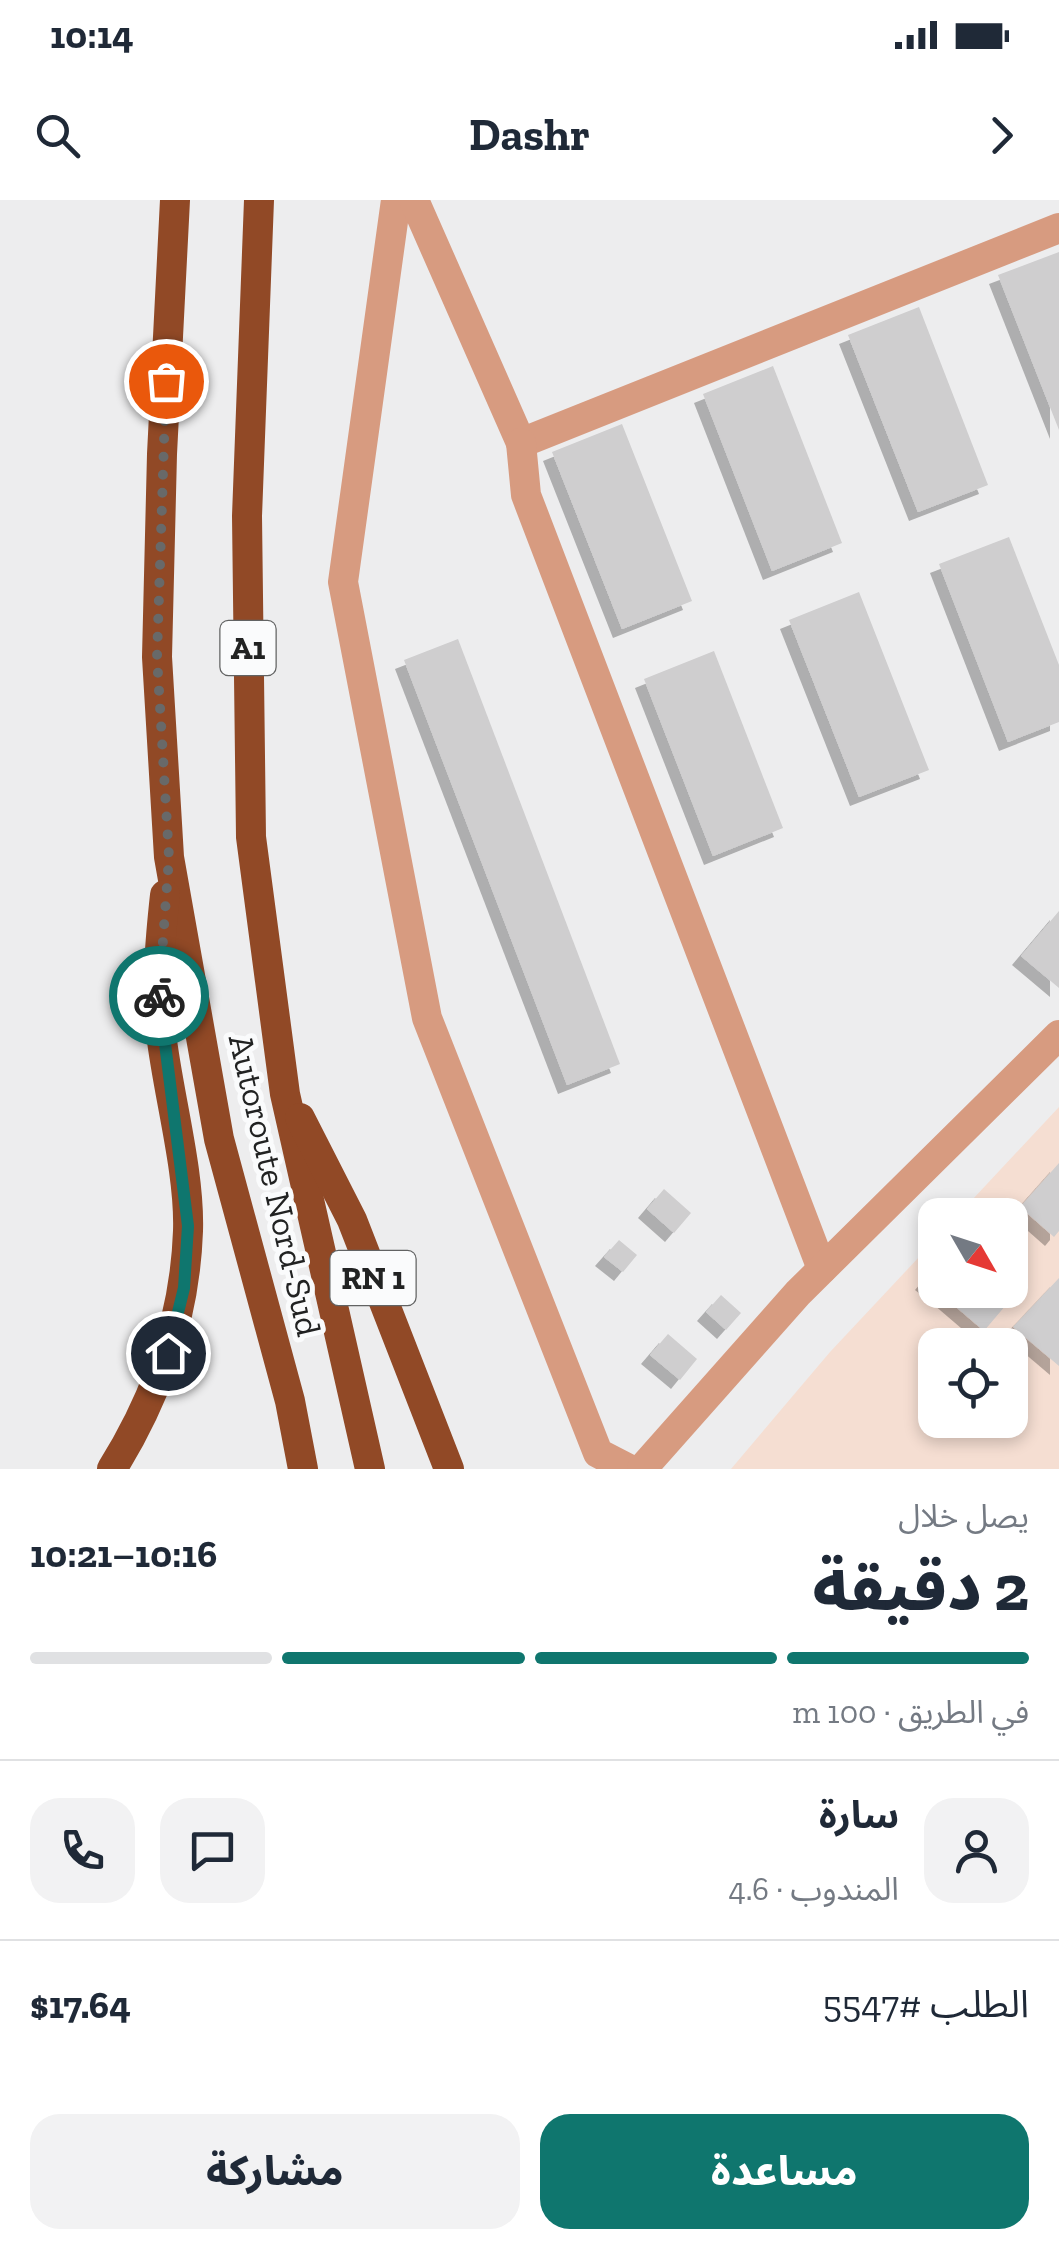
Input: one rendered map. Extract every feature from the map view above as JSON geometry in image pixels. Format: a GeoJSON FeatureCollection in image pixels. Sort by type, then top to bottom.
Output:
{"type":"FeatureCollection","features":[{"type":"Feature","properties":{"kind":"highway","name":"Autoroute Nord-Sud"},"geometry":{"type":"LineString","coordinates":[[175,200],[157,657],[169,857],[219,1138],[290,1401],[304,1469]]}},
{"type":"Feature","properties":{"kind":"highway","name":"Autoroute Nord-Sud"},"geometry":{"type":"LineString","coordinates":[[259,200],[246,516],[250,837],[285,1094],[370,1469]]}},
{"type":"Feature","properties":{"kind":"highway"},"geometry":{"type":"LineString","coordinates":[[112,1469],[138,1427],[168,1353],[184,1288],[188,1226],[161,1031],[158,966],[169,857]]}},
{"type":"Feature","properties":{"kind":"highway","name":"RN 1"},"geometry":{"type":"LineString","coordinates":[[285,1094],[338,1187],[449,1469]]}},
{"type":"Feature","properties":{"kind":"lane"},"geometry":{"type":"LineString","coordinates":[[396,200],[342,582],[427,1018],[598,1453],[629,1469]]}},
{"type":"Feature","properties":{"kind":"lane"},"geometry":{"type":"LineString","coordinates":[[414,200],[521,443],[526,495],[822,1269]]}},
{"type":"Feature","properties":{"kind":"lane"},"geometry":{"type":"LineString","coordinates":[[521,443],[1059,228]]}},
{"type":"Feature","properties":{"kind":"lane"},"geometry":{"type":"LineString","coordinates":[[642,1469],[822,1269],[1059,1036]]}},
{"type":"Feature","properties":{"kind":"shaded area"},"geometry":{"type":"Polygon","coordinates":[[[1059,1107],[1059,1469],[731,1469],[830,1352],[918,1258],[918,1308],[1028,1308],[1028,1198],[974,1198],[1059,1107]]]}},
{"type":"Feature","properties":{"kind":"building"},"geometry":{"type":"Polygon","coordinates":[[[1059,252],[1059,430],[998,275],[1059,252]]]}},
{"type":"Feature","properties":{"kind":"building"},"geometry":{"type":"Polygon","coordinates":[[[919,307],[988,485],[918,512],[848,335],[919,307]]]}},
{"type":"Feature","properties":{"kind":"building"},"geometry":{"type":"Polygon","coordinates":[[[773,366],[842,543],[772,571],[703,394],[773,366]]]}},
{"type":"Feature","properties":{"kind":"building"},"geometry":{"type":"Polygon","coordinates":[[[622,424],[692,601],[622,629],[552,452],[622,424]]]}},
{"type":"Feature","properties":{"kind":"building"},"geometry":{"type":"Polygon","coordinates":[[[1009,537],[1059,665],[1059,722],[1008,742],[939,564],[1009,537]]]}},
{"type":"Feature","properties":{"kind":"building"},"geometry":{"type":"Polygon","coordinates":[[[859,592],[929,770],[859,797],[789,620],[859,592]]]}},
{"type":"Feature","properties":{"kind":"building"},"geometry":{"type":"Polygon","coordinates":[[[458,639],[620,1064],[567,1085],[404,660],[458,639]]]}},
{"type":"Feature","properties":{"kind":"building"},"geometry":{"type":"Polygon","coordinates":[[[714,651],[783,828],[713,856],[644,679],[714,651]]]}},
{"type":"Feature","properties":{"kind":"building"},"geometry":{"type":"Polygon","coordinates":[[[1059,911],[1059,988],[1021,956],[1059,911]]]}},
{"type":"Feature","properties":{"kind":"building"},"geometry":{"type":"Polygon","coordinates":[[[1059,1163],[1059,1231],[1054,1237],[1028,1214],[1028,1198],[1059,1163]]]}},
{"type":"Feature","properties":{"kind":"building"},"geometry":{"type":"Polygon","coordinates":[[[664,1189],[691,1213],[674,1233],[647,1209],[664,1189]]]}},
{"type":"Feature","properties":{"kind":"building"},"geometry":{"type":"Polygon","coordinates":[[[619,1240],[637,1255],[623,1272],[604,1257],[619,1240]]]}},
{"type":"Feature","properties":{"kind":"building"},"geometry":{"type":"Polygon","coordinates":[[[1059,1278],[1059,1366],[1028,1340],[1028,1328],[1013,1327],[1059,1278]]]}},
{"type":"Feature","properties":{"kind":"building"},"geometry":{"type":"Polygon","coordinates":[[[721,1295],[741,1313],[726,1330],[706,1312],[721,1295]]]}},
{"type":"Feature","properties":{"kind":"building"},"geometry":{"type":"Polygon","coordinates":[[[957,1308],[1003,1308],[987,1328],[980,1328],[957,1308]]]}},
{"type":"Feature","properties":{"kind":"building"},"geometry":{"type":"Polygon","coordinates":[[[668,1334],[697,1359],[680,1380],[650,1355],[668,1334]]]}},
{"type":"Feature","properties":{"kind":"way so far"},"geometry":{"type":"LineString","coordinates":[[159,996],[158,966],[169,857],[157,657],[166,381]]}},
{"type":"Feature","properties":{"kind":"route"},"geometry":{"type":"LineString","coordinates":[[159,996],[188,1226],[184,1288],[168,1353]]}}]}
